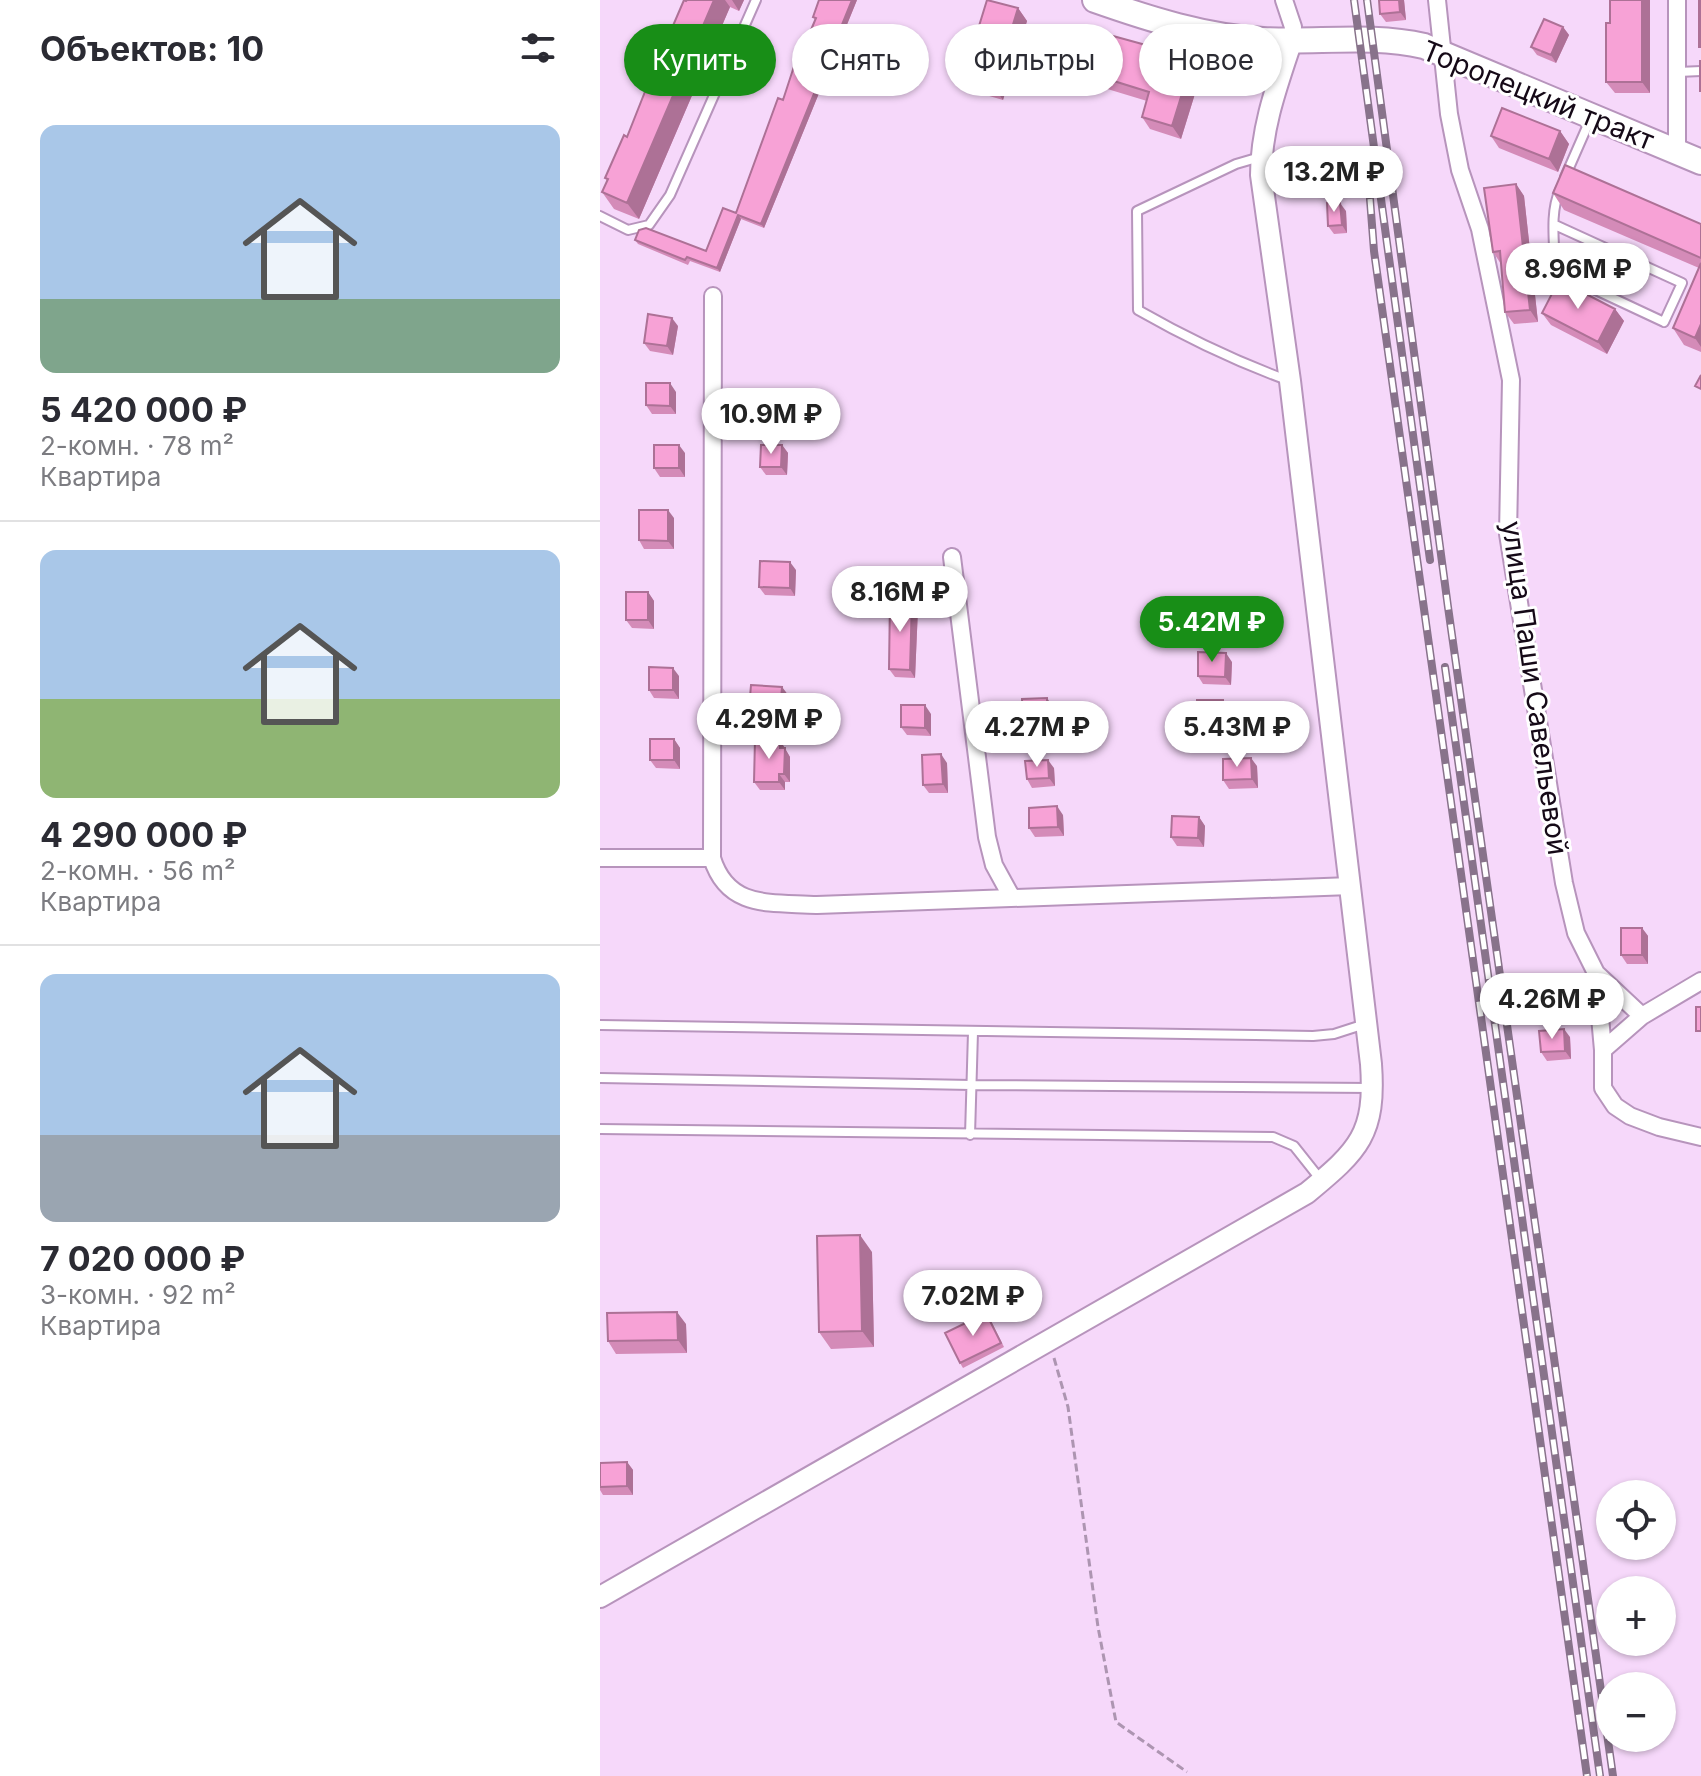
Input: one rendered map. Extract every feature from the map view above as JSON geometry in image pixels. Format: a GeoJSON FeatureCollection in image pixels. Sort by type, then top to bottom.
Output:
{"type":"FeatureCollection","features":[{"type":"Feature","properties":{"kind":"main road"},"geometry":{"type":"LineString","coordinates":[[1095,0],[1134,14],[1205,32],[1263,40],[1292,40]]}},
{"type":"Feature","properties":{"kind":"main road","name":"Торопецкий тракт"},"geometry":{"type":"LineString","coordinates":[[1292,40],[1394,39],[1442,53],[1701,162]]}},
{"type":"Feature","properties":{"kind":"street"},"geometry":{"type":"LineString","coordinates":[[600,1597],[1307,1193],[1357,1147],[1366,1129],[1373,1088],[1351,886],[1290,381],[1264,205],[1261,157],[1269,111],[1292,40],[1293,27],[1284,0]]}},
{"type":"Feature","properties":{"kind":"street","name":"улица Паши Савельевой"},"geometry":{"type":"LineString","coordinates":[[1437,0],[1449,114],[1460,170],[1480,229],[1511,380],[1508,534],[1564,883],[1576,933],[1596,973],[1642,1016]]}},
{"type":"Feature","properties":{"kind":"street"},"geometry":{"type":"LineString","coordinates":[[1677,0],[1677,151]]}},
{"type":"Feature","properties":{"kind":"street"},"geometry":{"type":"LineString","coordinates":[[713,296],[712,858],[717,875],[727,888],[744,897],[764,902],[817,905],[1351,886]]}},
{"type":"Feature","properties":{"kind":"street"},"geometry":{"type":"LineString","coordinates":[[952,557],[987,837],[994,865],[1011,896]]}},
{"type":"Feature","properties":{"kind":"street"},"geometry":{"type":"LineString","coordinates":[[600,858],[712,858]]}},
{"type":"Feature","properties":{"kind":"street"},"geometry":{"type":"LineString","coordinates":[[1596,973],[1603,1088],[1615,1106],[1630,1116],[1701,1137]]}},
{"type":"Feature","properties":{"kind":"street"},"geometry":{"type":"LineString","coordinates":[[1603,1050],[1642,1016],[1701,981]]}},
{"type":"Feature","properties":{"kind":"lane"},"geometry":{"type":"LineString","coordinates":[[600,216],[628,230],[649,225],[670,195],[756,0]]}},
{"type":"Feature","properties":{"kind":"lane"},"geometry":{"type":"LineString","coordinates":[[1677,72],[1701,71]]}},
{"type":"Feature","properties":{"kind":"lane"},"geometry":{"type":"LineString","coordinates":[[1555,225],[1682,283],[1664,322],[1555,271],[1555,225],[1555,200],[1592,116]]}},
{"type":"Feature","properties":{"kind":"lane"},"geometry":{"type":"LineString","coordinates":[[1261,157],[1236,164],[1137,211],[1138,310],[1206,347],[1290,381]]}},
{"type":"Feature","properties":{"kind":"lane"},"geometry":{"type":"LineString","coordinates":[[600,1025],[1313,1036],[1334,1034],[1366,1023]]}},
{"type":"Feature","properties":{"kind":"lane"},"geometry":{"type":"LineString","coordinates":[[970,1135],[973,1032]]}},
{"type":"Feature","properties":{"kind":"lane"},"geometry":{"type":"LineString","coordinates":[[600,1078],[1373,1088]]}},
{"type":"Feature","properties":{"kind":"lane"},"geometry":{"type":"LineString","coordinates":[[600,1129],[1273,1137],[1294,1146],[1321,1181]]}},
{"type":"Feature","properties":{"kind":"path"},"geometry":{"type":"LineString","coordinates":[[1049,1339],[1068,1407],[1098,1627],[1116,1722],[1187,1772]]}},
{"type":"Feature","properties":{"kind":"building"},"geometry":{"type":"Polygon","coordinates":[[[684,0],[714,0],[704,24],[674,24],[684,0]]]}},
{"type":"Feature","properties":{"kind":"building"},"geometry":{"type":"Polygon","coordinates":[[[819,0],[852,0],[842,24],[813,24],[816,18],[813,17],[819,0]]]}},
{"type":"Feature","properties":{"kind":"building"},"geometry":{"type":"Polygon","coordinates":[[[987,0],[1018,8],[1013,24],[980,24],[987,0]]]}},
{"type":"Feature","properties":{"kind":"building"},"geometry":{"type":"Polygon","coordinates":[[[1379,0],[1399,0],[1400,12],[1380,14],[1379,0]]]}},
{"type":"Feature","properties":{"kind":"building"},"geometry":{"type":"Polygon","coordinates":[[[1610,0],[1642,0],[1642,82],[1606,82],[1606,23],[1610,23],[1610,0]]]}},
{"type":"Feature","properties":{"kind":"building"},"geometry":{"type":"Polygon","coordinates":[[[1701,0],[1701,47],[1699,47],[1701,0]]]}},
{"type":"Feature","properties":{"kind":"building"},"geometry":{"type":"Polygon","coordinates":[[[1544,19],[1563,27],[1551,55],[1531,47],[1544,19]]]}},
{"type":"Feature","properties":{"kind":"building"},"geometry":{"type":"Polygon","coordinates":[[[1123,39],[1139,43],[1139,89],[1123,84],[1123,39]]]}},
{"type":"Feature","properties":{"kind":"building"},"geometry":{"type":"Polygon","coordinates":[[[792,72],[792,96],[813,96],[761,224],[738,215],[717,268],[687,257],[685,260],[635,240],[639,230],[646,228],[706,251],[723,208],[736,213],[778,98],[783,100],[792,72]]]}},
{"type":"Feature","properties":{"kind":"building"},"geometry":{"type":"Polygon","coordinates":[[[643,96],[673,96],[627,203],[602,192],[624,135],[627,137],[643,96]]]}},
{"type":"Feature","properties":{"kind":"building"},"geometry":{"type":"Polygon","coordinates":[[[1148,96],[1181,96],[1172,126],[1142,117],[1148,96]]]}},
{"type":"Feature","properties":{"kind":"building"},"geometry":{"type":"Polygon","coordinates":[[[1502,108],[1560,131],[1549,159],[1491,136],[1502,108]]]}},
{"type":"Feature","properties":{"kind":"building"},"geometry":{"type":"Polygon","coordinates":[[[1565,165],[1701,224],[1701,258],[1553,193],[1565,165]]]}},
{"type":"Feature","properties":{"kind":"building"},"geometry":{"type":"Polygon","coordinates":[[[1516,184],[1530,310],[1505,312],[1500,251],[1493,252],[1484,188],[1516,184]]]}},
{"type":"Feature","properties":{"kind":"building"},"geometry":{"type":"Polygon","coordinates":[[[1327,203],[1340,203],[1342,225],[1328,226],[1327,203]]]}},
{"type":"Feature","properties":{"kind":"building"},"geometry":{"type":"Polygon","coordinates":[[[1701,263],[1701,324],[1695,338],[1673,328],[1701,263]]]}},
{"type":"Feature","properties":{"kind":"building"},"geometry":{"type":"Polygon","coordinates":[[[1559,280],[1615,309],[1598,342],[1542,313],[1559,280]]]}},
{"type":"Feature","properties":{"kind":"building"},"geometry":{"type":"Polygon","coordinates":[[[648,314],[672,318],[667,346],[644,343],[648,314]]]}},
{"type":"Feature","properties":{"kind":"building"},"geometry":{"type":"Polygon","coordinates":[[[1701,375],[1701,389],[1695,386],[1701,375]]]}},
{"type":"Feature","properties":{"kind":"building"},"geometry":{"type":"Polygon","coordinates":[[[646,383],[670,383],[670,406],[646,405],[646,383]]]}},
{"type":"Feature","properties":{"kind":"building"},"geometry":{"type":"Polygon","coordinates":[[[654,445],[679,445],[679,468],[654,468],[654,445]]]}},
{"type":"Feature","properties":{"kind":"building"},"geometry":{"type":"Polygon","coordinates":[[[761,445],[782,445],[781,467],[760,467],[761,445]]]}},
{"type":"Feature","properties":{"kind":"building"},"geometry":{"type":"Polygon","coordinates":[[[639,510],[668,510],[668,541],[639,540],[639,510]]]}},
{"type":"Feature","properties":{"kind":"building"},"geometry":{"type":"Polygon","coordinates":[[[760,561],[790,562],[790,588],[759,587],[760,561]]]}},
{"type":"Feature","properties":{"kind":"building"},"geometry":{"type":"Polygon","coordinates":[[[626,592],[648,592],[648,620],[626,620],[626,592]]]}},
{"type":"Feature","properties":{"kind":"building"},"geometry":{"type":"Polygon","coordinates":[[[890,599],[912,600],[910,670],[889,669],[890,599]]]}},
{"type":"Feature","properties":{"kind":"building"},"geometry":{"type":"Polygon","coordinates":[[[1198,652],[1226,653],[1225,677],[1198,676],[1198,652]]]}},
{"type":"Feature","properties":{"kind":"building"},"geometry":{"type":"Polygon","coordinates":[[[649,667],[673,668],[673,690],[649,690],[649,667]]]}},
{"type":"Feature","properties":{"kind":"building"},"geometry":{"type":"Polygon","coordinates":[[[751,685],[782,687],[780,711],[749,709],[751,685]]]}},
{"type":"Feature","properties":{"kind":"building"},"geometry":{"type":"Polygon","coordinates":[[[1047,698],[1048,725],[1023,726],[1022,699],[1047,698]]]}},
{"type":"Feature","properties":{"kind":"building"},"geometry":{"type":"Polygon","coordinates":[[[1197,700],[1223,700],[1223,719],[1198,720],[1197,700]]]}},
{"type":"Feature","properties":{"kind":"building"},"geometry":{"type":"Polygon","coordinates":[[[901,705],[925,705],[925,728],[901,727],[901,705]]]}},
{"type":"Feature","properties":{"kind":"building"},"geometry":{"type":"Polygon","coordinates":[[[650,739],[674,739],[674,760],[650,760],[650,739]]]}},
{"type":"Feature","properties":{"kind":"building"},"geometry":{"type":"Polygon","coordinates":[[[755,739],[780,740],[780,748],[785,748],[784,774],[779,774],[779,782],[754,782],[755,739]]]}},
{"type":"Feature","properties":{"kind":"building"},"geometry":{"type":"Polygon","coordinates":[[[941,754],[943,784],[923,785],[922,755],[941,754]]]}},
{"type":"Feature","properties":{"kind":"building"},"geometry":{"type":"Polygon","coordinates":[[[1251,758],[1252,779],[1223,780],[1223,759],[1251,758]]]}},
{"type":"Feature","properties":{"kind":"building"},"geometry":{"type":"Polygon","coordinates":[[[1048,760],[1049,778],[1027,779],[1025,761],[1048,760]]]}},
{"type":"Feature","properties":{"kind":"building"},"geometry":{"type":"Polygon","coordinates":[[[1057,806],[1058,827],[1029,828],[1029,808],[1057,806]]]}},
{"type":"Feature","properties":{"kind":"building"},"geometry":{"type":"Polygon","coordinates":[[[1172,816],[1199,817],[1198,838],[1171,837],[1172,816]]]}},
{"type":"Feature","properties":{"kind":"building"},"geometry":{"type":"Polygon","coordinates":[[[1621,928],[1642,928],[1642,955],[1621,955],[1621,928]]]}},
{"type":"Feature","properties":{"kind":"building"},"geometry":{"type":"Polygon","coordinates":[[[1696,1007],[1701,1007],[1701,1031],[1696,1031],[1696,1007]]]}},
{"type":"Feature","properties":{"kind":"building"},"geometry":{"type":"Polygon","coordinates":[[[1564,1029],[1565,1051],[1541,1052],[1539,1031],[1564,1029]]]}},
{"type":"Feature","properties":{"kind":"building"},"geometry":{"type":"Polygon","coordinates":[[[860,1235],[862,1331],[819,1332],[817,1236],[860,1235]]]}},
{"type":"Feature","properties":{"kind":"building"},"geometry":{"type":"Polygon","coordinates":[[[677,1312],[678,1340],[608,1341],[607,1313],[677,1312]]]}},
{"type":"Feature","properties":{"kind":"building"},"geometry":{"type":"Polygon","coordinates":[[[986,1313],[1001,1343],[960,1363],[945,1333],[986,1313]]]}},
{"type":"Feature","properties":{"kind":"building"},"geometry":{"type":"Polygon","coordinates":[[[627,1462],[627,1486],[600,1487],[600,1463],[627,1462]]]}},
{"type":"Feature","properties":{"kind":"railway"},"geometry":{"type":"LineString","coordinates":[[1354,0],[1430,560]]}},
{"type":"Feature","properties":{"kind":"railway"},"geometry":{"type":"LineString","coordinates":[[1367,0],[1448,607],[1613,1776]]}},
{"type":"Feature","properties":{"kind":"railway"},"geometry":{"type":"LineString","coordinates":[[1370,199],[1374,251],[1587,1776]]}},
{"type":"Feature","properties":{"kind":"railway"},"geometry":{"type":"LineString","coordinates":[[1445,667],[1600,1776]]}}]}
